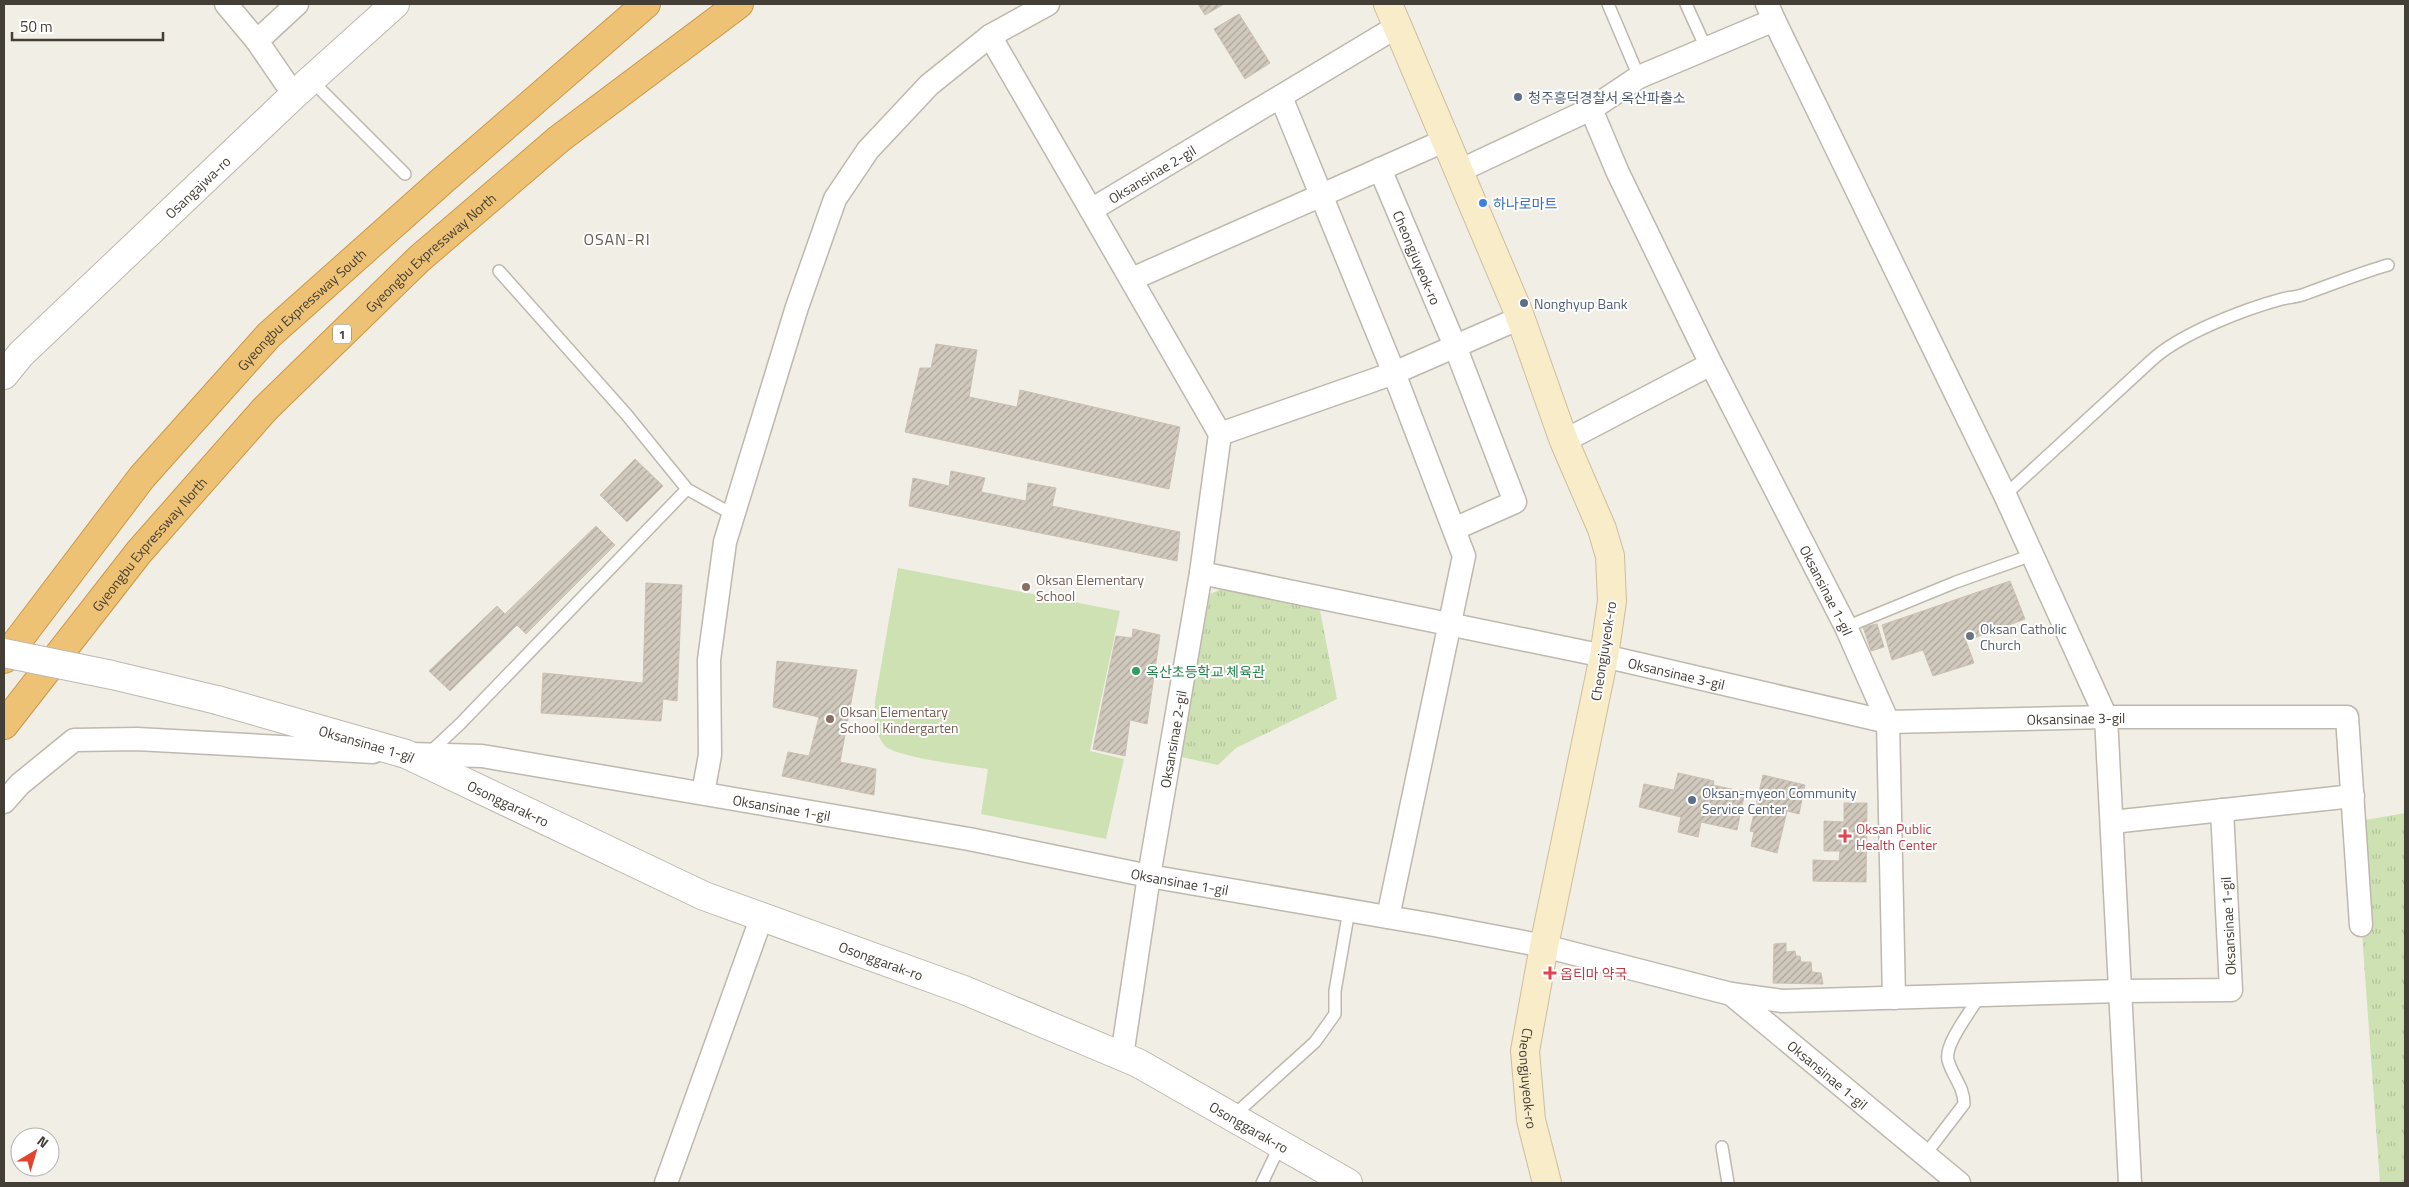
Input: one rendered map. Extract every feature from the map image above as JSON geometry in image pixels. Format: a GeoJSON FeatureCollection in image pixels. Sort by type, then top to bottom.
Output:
{"type":"FeatureCollection","features":[{"type":"Feature","properties":{"kind":"highway","name":"Gyeongbu Expressway South"},"geometry":{"type":"LineString","coordinates":[[4,659],[142,477],[269,335],[471,155],[646,4]]}},
{"type":"Feature","properties":{"kind":"highway","name":"Gyeongbu Expressway North"},"geometry":{"type":"LineString","coordinates":[[4,725],[139,552],[279,396],[419,259],[559,139],[739,4]]}},
{"type":"Feature","properties":{"kind":"main road","name":"Cheongjuyeok-ro"},"geometry":{"type":"LineString","coordinates":[[1393,15],[1520,318],[1564,441],[1602,529],[1610,556],[1612,601],[1604,656],[1544,946],[1525,1052],[1531,1120],[1547,1183]]}},
{"type":"Feature","properties":{"kind":"street"},"geometry":{"type":"LineString","coordinates":[[226,4],[257,41],[302,88]]}},
{"type":"Feature","properties":{"kind":"street"},"geometry":{"type":"LineString","coordinates":[[257,41],[297,4]]}},
{"type":"Feature","properties":{"kind":"street","name":"Osangajwa-ro"},"geometry":{"type":"LineString","coordinates":[[4,375],[28,347],[302,88],[395,4]]}},
{"type":"Feature","properties":{"kind":"street"},"geometry":{"type":"LineString","coordinates":[[703,793],[710,755],[709,660],[725,542],[732,514],[797,307],[835,199],[868,150],[929,85],[990,36],[1048,4]]}},
{"type":"Feature","properties":{"kind":"street"},"geometry":{"type":"LineString","coordinates":[[1459,171],[1591,109],[1639,77],[1706,48],[1770,12],[2005,495],[2106,718],[2130,1183]]}},
{"type":"Feature","properties":{"kind":"street","name":"Oksansinae 2-gil"},"geometry":{"type":"LineString","coordinates":[[1091,210],[1281,96],[1393,15]]}},
{"type":"Feature","properties":{"kind":"street"},"geometry":{"type":"LineString","coordinates":[[990,36],[1220,434],[1394,373],[1520,318]]}},
{"type":"Feature","properties":{"kind":"street"},"geometry":{"type":"LineString","coordinates":[[1281,96],[1394,373],[1464,556],[1388,917]]}},
{"type":"Feature","properties":{"kind":"street","name":"Oksansinae 1-gil"},"geometry":{"type":"LineString","coordinates":[[1591,109],[1618,173],[1711,364],[1846,626],[1888,722],[1894,998]]}},
{"type":"Feature","properties":{"kind":"street"},"geometry":{"type":"LineString","coordinates":[[1132,279],[1446,140]]}},
{"type":"Feature","properties":{"kind":"street","name":"Cheongjuyeok-ro"},"geometry":{"type":"LineString","coordinates":[[1380,170],[1455,346],[1515,502],[1454,529]]}},
{"type":"Feature","properties":{"kind":"street"},"geometry":{"type":"LineString","coordinates":[[1564,441],[1711,364]]}},
{"type":"Feature","properties":{"kind":"street","name":"Oksansinae 2-gil"},"geometry":{"type":"LineString","coordinates":[[1122,1056],[1149,876],[1201,573],[1220,434]]}},
{"type":"Feature","properties":{"kind":"street"},"geometry":{"type":"LineString","coordinates":[[1201,573],[1604,656]]}},
{"type":"Feature","properties":{"kind":"street","name":"Oksansinae 1-gil"},"geometry":{"type":"LineString","coordinates":[[4,653],[112,675],[217,700],[416,754],[482,756],[968,839],[1149,876],[1544,946],[1731,994],[1782,1001],[2120,991],[2231,990],[2222,810]]}},
{"type":"Feature","properties":{"kind":"street","name":"Oksansinae 3-gil"},"geometry":{"type":"LineString","coordinates":[[1604,656],[1888,722],[2347,716],[2361,925]]}},
{"type":"Feature","properties":{"kind":"street"},"geometry":{"type":"LineString","coordinates":[[4,802],[20,784],[74,740],[137,739],[416,754]]}},
{"type":"Feature","properties":{"kind":"street","name":"Osonggarak-ro"},"geometry":{"type":"LineString","coordinates":[[416,754],[704,896],[964,990],[1138,1063],[1348,1183]]}},
{"type":"Feature","properties":{"kind":"street"},"geometry":{"type":"LineString","coordinates":[[2112,822],[2352,796]]}},
{"type":"Feature","properties":{"kind":"street"},"geometry":{"type":"LineString","coordinates":[[666,1183],[762,916]]}},
{"type":"Feature","properties":{"kind":"street","name":"Oksansinae 1-gil"},"geometry":{"type":"LineString","coordinates":[[1731,994],[1958,1183]]}},
{"type":"Feature","properties":{"kind":"lane"},"geometry":{"type":"LineString","coordinates":[[1608,4],[1639,77]]}},
{"type":"Feature","properties":{"kind":"lane"},"geometry":{"type":"LineString","coordinates":[[1686,4],[1706,48]]}},
{"type":"Feature","properties":{"kind":"lane"},"geometry":{"type":"LineString","coordinates":[[302,88],[405,174]]}},
{"type":"Feature","properties":{"kind":"lane"},"geometry":{"type":"LineString","coordinates":[[2005,495],[2153,359],[2174,343],[2201,329],[2282,299],[2303,295],[2353,275],[2388,264]]}},
{"type":"Feature","properties":{"kind":"lane"},"geometry":{"type":"LineString","coordinates":[[499,271],[626,414],[687,489],[732,514]]}},
{"type":"Feature","properties":{"kind":"lane"},"geometry":{"type":"LineString","coordinates":[[416,754],[467,717],[687,489]]}},
{"type":"Feature","properties":{"kind":"lane"},"geometry":{"type":"LineString","coordinates":[[1846,626],[1956,582],[2032,555]]}},
{"type":"Feature","properties":{"kind":"lane"},"geometry":{"type":"LineString","coordinates":[[1233,1116],[1315,1042],[1335,1014],[1335,991],[1349,910]]}},
{"type":"Feature","properties":{"kind":"lane"},"geometry":{"type":"LineString","coordinates":[[1925,1155],[1964,1104],[1964,1094],[1948,1060],[1947,1049],[1980,995]]}},
{"type":"Feature","properties":{"kind":"lane"},"geometry":{"type":"LineString","coordinates":[[1262,1183],[1281,1143]]}},
{"type":"Feature","properties":{"kind":"lane"},"geometry":{"type":"LineString","coordinates":[[1722,1147],[1728,1183]]}},
{"type":"Feature","properties":{"kind":"green space"},"geometry":{"type":"Polygon","coordinates":[[[898,568],[1120,611],[1090,751],[1124,759],[1106,839],[981,814],[988,769],[916,757],[890,749],[884,745],[875,724],[875,701],[898,568]]]}},
{"type":"Feature","properties":{"kind":"green space"},"geometry":{"type":"Polygon","coordinates":[[[1225,588],[1320,610],[1337,699],[1236,748],[1218,765],[1181,757],[1204,596],[1225,588]]]}},
{"type":"Feature","properties":{"kind":"green space"},"geometry":{"type":"Polygon","coordinates":[[[2405,813],[2405,1183],[2380,1183],[2354,822],[2405,813]]]}},
{"type":"Feature","properties":{"kind":"building"},"geometry":{"type":"Polygon","coordinates":[[[1198,4],[1224,4],[1205,15],[1198,4]]]}},
{"type":"Feature","properties":{"kind":"building"},"geometry":{"type":"Polygon","coordinates":[[[1239,14],[1270,63],[1245,79],[1214,29],[1239,14]]]}},
{"type":"Feature","properties":{"kind":"building"},"geometry":{"type":"Polygon","coordinates":[[[936,344],[977,350],[969,397],[1017,407],[1020,390],[1180,427],[1169,489],[905,432],[920,368],[931,368],[936,344]]]}},
{"type":"Feature","properties":{"kind":"building"},"geometry":{"type":"Polygon","coordinates":[[[635,459],[663,486],[627,522],[600,495],[635,459]]]}},
{"type":"Feature","properties":{"kind":"building"},"geometry":{"type":"Polygon","coordinates":[[[951,471],[985,478],[981,492],[1026,501],[1028,483],[1056,488],[1052,506],[1180,532],[1177,561],[909,506],[913,478],[949,486],[951,471]]]}},
{"type":"Feature","properties":{"kind":"building"},"geometry":{"type":"Polygon","coordinates":[[[596,526],[615,545],[526,634],[517,625],[450,691],[429,671],[497,606],[505,614],[596,526]]]}},
{"type":"Feature","properties":{"kind":"building"},"geometry":{"type":"Polygon","coordinates":[[[2010,581],[2025,619],[1966,641],[1974,663],[1933,676],[1923,650],[1892,660],[1882,625],[2010,581]]]}},
{"type":"Feature","properties":{"kind":"building"},"geometry":{"type":"Polygon","coordinates":[[[646,583],[682,585],[677,701],[663,699],[661,721],[541,713],[543,673],[643,683],[646,583]]]}},
{"type":"Feature","properties":{"kind":"building"},"geometry":{"type":"Polygon","coordinates":[[[1877,624],[1884,647],[1871,651],[1863,627],[1877,624]]]}},
{"type":"Feature","properties":{"kind":"building"},"geometry":{"type":"Polygon","coordinates":[[[1133,629],[1160,635],[1147,724],[1130,720],[1125,756],[1093,749],[1116,636],[1132,638],[1133,629]]]}},
{"type":"Feature","properties":{"kind":"building"},"geometry":{"type":"Polygon","coordinates":[[[777,661],[857,670],[840,762],[876,769],[874,795],[782,776],[788,752],[809,756],[819,717],[773,707],[777,661]]]}},
{"type":"Feature","properties":{"kind":"building","name":"Oksan-myeon Community Service Center"},"geometry":{"type":"Polygon","coordinates":[[[1678,773],[1714,781],[1713,785],[1745,792],[1737,830],[1701,822],[1698,837],[1678,832],[1681,817],[1639,807],[1644,784],[1674,790],[1678,773]]]}},
{"type":"Feature","properties":{"kind":"building"},"geometry":{"type":"Polygon","coordinates":[[[1763,775],[1805,785],[1799,814],[1787,811],[1777,853],[1751,846],[1754,832],[1750,831],[1763,775]]]}},
{"type":"Feature","properties":{"kind":"building","name":"Oksan Public Health Center"},"geometry":{"type":"Polygon","coordinates":[[[1844,803],[1867,803],[1866,882],[1813,881],[1813,860],[1839,861],[1840,851],[1824,851],[1824,821],[1844,822],[1844,803]]]}},
{"type":"Feature","properties":{"kind":"building"},"geometry":{"type":"Polygon","coordinates":[[[1786,943],[1786,952],[1795,951],[1796,956],[1800,956],[1801,962],[1811,962],[1812,972],[1821,973],[1823,984],[1773,983],[1774,944],[1786,943]]]}},
{"type":"Feature","properties":{"kind":"place","name":"청주흥덕경찰서 옥산파출소"},"geometry":{"type":"Point","coordinates":[1518,97]}},
{"type":"Feature","properties":{"kind":"place","name":"하나로마트"},"geometry":{"type":"Point","coordinates":[1483,203]}},
{"type":"Feature","properties":{"kind":"place","name":"Nonghyup Bank"},"geometry":{"type":"Point","coordinates":[1524,303]}},
{"type":"Feature","properties":{"kind":"place","name":"Oksan Elementary School"},"geometry":{"type":"Point","coordinates":[1026,587]}},
{"type":"Feature","properties":{"kind":"place","name":"Oksan Catholic Church"},"geometry":{"type":"Point","coordinates":[1970,636]}},
{"type":"Feature","properties":{"kind":"place","name":"옥산초등학교 체육관"},"geometry":{"type":"Point","coordinates":[1136,671]}},
{"type":"Feature","properties":{"kind":"place","name":"Oksan Elementary School Kindergarten"},"geometry":{"type":"Point","coordinates":[830,719]}},
{"type":"Feature","properties":{"kind":"place","name":"Oksan-myeon Community Service Center"},"geometry":{"type":"Point","coordinates":[1692,800]}},
{"type":"Feature","properties":{"kind":"place","name":"Oksan Public Health Center"},"geometry":{"type":"Point","coordinates":[1845,836]}},
{"type":"Feature","properties":{"kind":"place","name":"옵티마 약국"},"geometry":{"type":"Point","coordinates":[1550,973]}},
{"type":"Feature","properties":{"kind":"district","name":"OSAN-RI"},"geometry":{"type":"Point","coordinates":[617,239]}}]}
